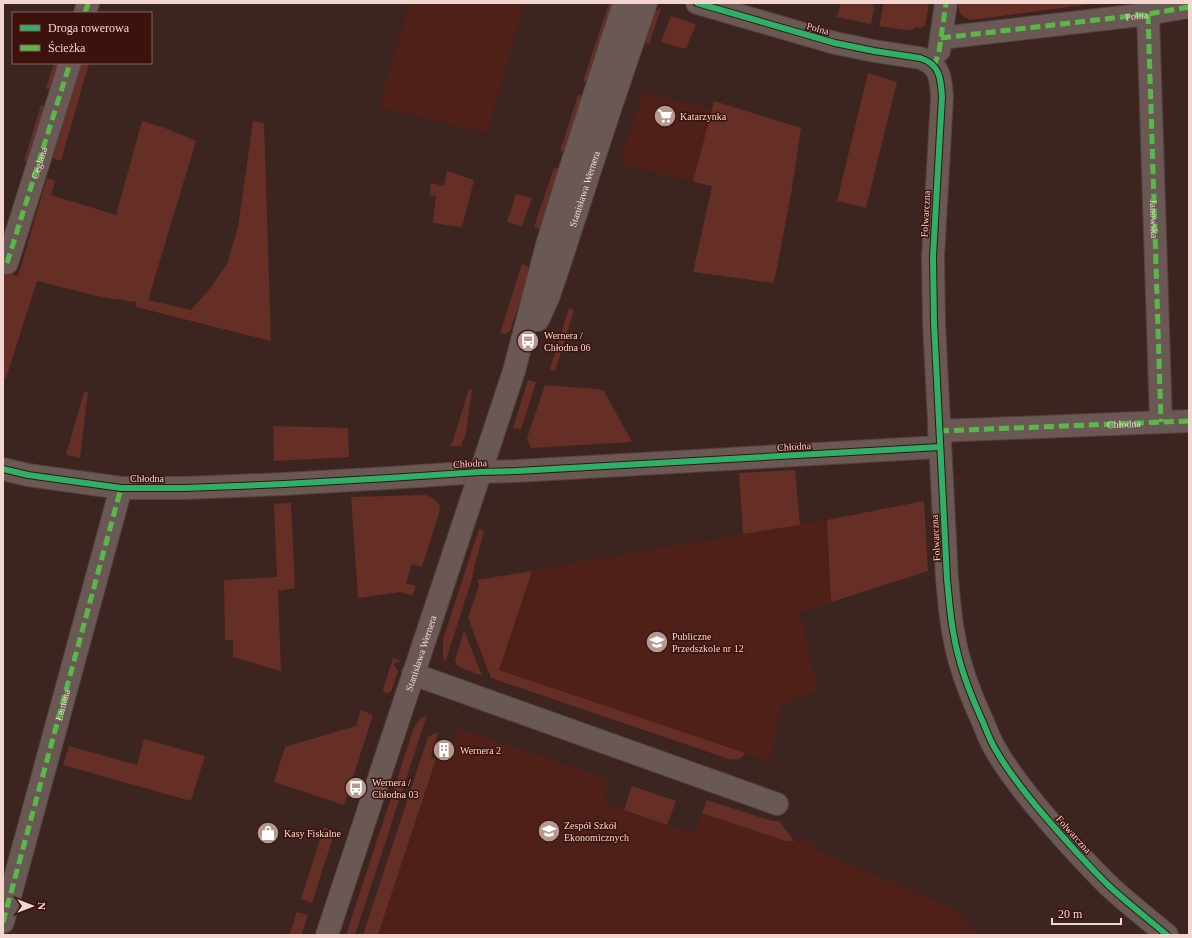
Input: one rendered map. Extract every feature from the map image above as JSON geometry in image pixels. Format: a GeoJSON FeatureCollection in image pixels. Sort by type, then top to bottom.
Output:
{"type":"FeatureCollection","features":[{"type":"Feature","properties":{"kind":"street","name":"Stanisława Wernera"},"geometry":{"type":"LineString","coordinates":[[327,935],[514,371],[547,245],[624,3]]}},
{"type":"Feature","properties":{"kind":"street","name":"Stanisława Wernera"},"geometry":{"type":"LineString","coordinates":[[514,371],[545,305],[556,275],[646,3]]}},
{"type":"Feature","properties":{"kind":"street","name":"Polna"},"geometry":{"type":"LineString","coordinates":[[697,3],[835,43],[920,58],[927,60],[934,66]]}},
{"type":"Feature","properties":{"kind":"street"},"geometry":{"type":"LineString","coordinates":[[934,66],[939,52],[946,3]]}},
{"type":"Feature","properties":{"kind":"street","name":"Polna"},"geometry":{"type":"LineString","coordinates":[[941,38],[1148,14],[1189,7]]}},
{"type":"Feature","properties":{"kind":"street","name":"Janowska"},"geometry":{"type":"LineString","coordinates":[[1148,14],[1162,422]]}},
{"type":"Feature","properties":{"kind":"street","name":"Ceglana"},"geometry":{"type":"LineString","coordinates":[[7,263],[70,64]]}},
{"type":"Feature","properties":{"kind":"street","name":"Folwarczna"},"geometry":{"type":"LineString","coordinates":[[934,66],[938,71],[941,82],[942,97],[933,257],[934,322],[947,579],[949,607],[954,637],[966,682],[996,751],[1014,779],[1071,847],[1108,885],[1167,935]]}},
{"type":"Feature","properties":{"kind":"street","name":"Chłodna"},"geometry":{"type":"LineString","coordinates":[[3,469],[28,475],[121,488],[185,488],[284,484],[480,472],[517,472],[1189,421]]}},
{"type":"Feature","properties":{"kind":"street","name":"Łamana"},"geometry":{"type":"LineString","coordinates":[[3,922],[121,488]]}},
{"type":"Feature","properties":{"kind":"street"},"geometry":{"type":"LineString","coordinates":[[413,674],[777,804]]}},
{"type":"Feature","properties":{"kind":"shaded area"},"geometry":{"type":"Polygon","coordinates":[[[409,3],[524,3],[487,133],[379,107],[409,3]]]}},
{"type":"Feature","properties":{"kind":"shaded area"},"geometry":{"type":"Polygon","coordinates":[[[609,3],[612,3],[613,8],[588,83],[583,81],[609,3]]]}},
{"type":"Feature","properties":{"kind":"shaded area"},"geometry":{"type":"Polygon","coordinates":[[[841,3],[865,3],[873,5],[874,9],[871,24],[837,17],[841,3]]]}},
{"type":"Feature","properties":{"kind":"shaded area"},"geometry":{"type":"Polygon","coordinates":[[[884,3],[929,3],[925,26],[920,28],[915,27],[912,30],[906,30],[879,26],[884,3]]]}},
{"type":"Feature","properties":{"kind":"shaded area"},"geometry":{"type":"Polygon","coordinates":[[[958,3],[1098,3],[971,20],[961,14],[958,3]]]}},
{"type":"Feature","properties":{"kind":"shaded area"},"geometry":{"type":"Polygon","coordinates":[[[661,9],[649,44],[644,42],[654,13],[661,9]]]}},
{"type":"Feature","properties":{"kind":"shaded area"},"geometry":{"type":"Polygon","coordinates":[[[671,16],[696,24],[686,49],[661,42],[671,16]]]}},
{"type":"Feature","properties":{"kind":"shaded area"},"geometry":{"type":"Polygon","coordinates":[[[54,64],[62,64],[54,90],[46,88],[54,64]]]}},
{"type":"Feature","properties":{"kind":"shaded area"},"geometry":{"type":"Polygon","coordinates":[[[82,64],[89,64],[61,161],[53,158],[82,64]]]}},
{"type":"Feature","properties":{"kind":"shaded area"},"geometry":{"type":"Polygon","coordinates":[[[868,73],[897,82],[866,208],[837,201],[868,73]]]}},
{"type":"Feature","properties":{"kind":"shaded area"},"geometry":{"type":"Polygon","coordinates":[[[644,92],[712,110],[693,182],[619,163],[644,92]]]}},
{"type":"Feature","properties":{"kind":"shaded area"},"geometry":{"type":"Polygon","coordinates":[[[578,95],[583,96],[565,152],[560,151],[578,95]]]}},
{"type":"Feature","properties":{"kind":"shaded area"},"geometry":{"type":"Polygon","coordinates":[[[714,101],[801,128],[792,188],[774,283],[693,272],[712,186],[693,182],[714,101]]]}},
{"type":"Feature","properties":{"kind":"shaded area"},"geometry":{"type":"Polygon","coordinates":[[[41,105],[48,107],[32,163],[24,161],[41,105]]]}},
{"type":"Feature","properties":{"kind":"shaded area"},"geometry":{"type":"Polygon","coordinates":[[[142,121],[165,128],[196,141],[148,300],[191,310],[207,292],[227,264],[238,227],[253,121],[264,123],[271,341],[136,307],[136,302],[101,297],[37,281],[6,378],[3,377],[3,272],[18,276],[47,178],[55,181],[51,195],[116,215],[142,121]]]}},
{"type":"Feature","properties":{"kind":"shaded area"},"geometry":{"type":"Polygon","coordinates":[[[554,168],[560,169],[543,228],[539,229],[534,227],[554,168]]]}},
{"type":"Feature","properties":{"kind":"shaded area"},"geometry":{"type":"Polygon","coordinates":[[[447,171],[474,180],[462,227],[433,223],[436,196],[430,195],[431,183],[444,186],[447,171]]]}},
{"type":"Feature","properties":{"kind":"shaded area"},"geometry":{"type":"Polygon","coordinates":[[[516,194],[532,198],[522,226],[507,222],[516,194]]]}},
{"type":"Feature","properties":{"kind":"shaded area"},"geometry":{"type":"Polygon","coordinates":[[[522,264],[528,267],[529,273],[510,331],[505,334],[500,333],[522,264]]]}},
{"type":"Feature","properties":{"kind":"shaded area"},"geometry":{"type":"Polygon","coordinates":[[[569,308],[574,310],[555,371],[550,369],[569,308]]]}},
{"type":"Feature","properties":{"kind":"shaded area"},"geometry":{"type":"Polygon","coordinates":[[[528,380],[536,382],[521,429],[513,428],[528,380]]]}},
{"type":"Feature","properties":{"kind":"shaded area"},"geometry":{"type":"Polygon","coordinates":[[[545,385],[597,389],[604,391],[632,442],[531,448],[527,438],[545,385]]]}},
{"type":"Feature","properties":{"kind":"shaded area"},"geometry":{"type":"Polygon","coordinates":[[[469,389],[472,389],[466,433],[461,446],[449,446],[452,443],[469,389]]]}},
{"type":"Feature","properties":{"kind":"shaded area"},"geometry":{"type":"Polygon","coordinates":[[[84,392],[88,392],[80,458],[66,455],[84,392]]]}},
{"type":"Feature","properties":{"kind":"shaded area"},"geometry":{"type":"Polygon","coordinates":[[[273,426],[348,428],[349,457],[274,461],[273,426]]]}},
{"type":"Feature","properties":{"kind":"shaded area"},"geometry":{"type":"Polygon","coordinates":[[[795,470],[800,525],[743,534],[739,473],[795,470]]]}},
{"type":"Feature","properties":{"kind":"shaded area"},"geometry":{"type":"Polygon","coordinates":[[[425,495],[431,497],[440,505],[439,513],[422,567],[412,564],[406,583],[416,586],[412,596],[400,592],[358,598],[351,497],[425,495]]]}},
{"type":"Feature","properties":{"kind":"shaded area"},"geometry":{"type":"Polygon","coordinates":[[[924,501],[928,571],[831,602],[827,520],[924,501]]]}},
{"type":"Feature","properties":{"kind":"shaded area"},"geometry":{"type":"Polygon","coordinates":[[[291,503],[295,588],[278,591],[281,671],[233,657],[233,640],[225,640],[224,580],[277,577],[274,504],[291,503]]]}},
{"type":"Feature","properties":{"kind":"shaded area","name":"Publiczne Przedszkole nr 12"},"geometry":{"type":"Polygon","coordinates":[[[827,520],[831,602],[800,613],[817,690],[781,705],[770,762],[499,670],[532,571],[827,520]]]}},
{"type":"Feature","properties":{"kind":"shaded area"},"geometry":{"type":"Polygon","coordinates":[[[479,529],[484,531],[472,579],[445,663],[443,656],[443,639],[479,529]]]}},
{"type":"Feature","properties":{"kind":"shaded area"},"geometry":{"type":"Polygon","coordinates":[[[532,571],[499,670],[745,753],[742,757],[738,759],[729,759],[491,678],[468,618],[479,585],[477,580],[532,571]]]}},
{"type":"Feature","properties":{"kind":"shaded area"},"geometry":{"type":"Polygon","coordinates":[[[464,630],[482,676],[457,666],[455,660],[464,630]]]}},
{"type":"Feature","properties":{"kind":"shaded area"},"geometry":{"type":"Polygon","coordinates":[[[393,658],[401,661],[394,663],[398,671],[391,692],[386,693],[383,691],[384,686],[393,658]]]}},
{"type":"Feature","properties":{"kind":"shaded area"},"geometry":{"type":"Polygon","coordinates":[[[361,710],[373,715],[344,805],[274,782],[285,747],[356,726],[361,710]]]}},
{"type":"Feature","properties":{"kind":"shaded area"},"geometry":{"type":"Polygon","coordinates":[[[427,715],[355,935],[346,935],[414,727],[420,719],[427,715]]]}},
{"type":"Feature","properties":{"kind":"shaded area","name":"Zespół Szkół Ekonomicznych"},"geometry":{"type":"Polygon","coordinates":[[[458,728],[611,780],[602,803],[695,834],[702,813],[786,841],[809,841],[819,851],[959,911],[977,935],[378,935],[436,759],[447,762],[458,728]]]}},
{"type":"Feature","properties":{"kind":"shaded area"},"geometry":{"type":"Polygon","coordinates":[[[438,732],[431,758],[436,759],[378,935],[363,935],[428,737],[438,732]]]}},
{"type":"Feature","properties":{"kind":"shaded area"},"geometry":{"type":"Polygon","coordinates":[[[144,739],[205,756],[191,801],[63,765],[69,746],[137,765],[144,739]]]}},
{"type":"Feature","properties":{"kind":"shaded area"},"geometry":{"type":"Polygon","coordinates":[[[632,786],[676,801],[667,825],[624,810],[632,786]]]}},
{"type":"Feature","properties":{"kind":"shaded area"},"geometry":{"type":"Polygon","coordinates":[[[707,800],[772,821],[778,821],[794,841],[786,841],[702,813],[707,800]]]}},
{"type":"Feature","properties":{"kind":"shaded area"},"geometry":{"type":"Polygon","coordinates":[[[324,827],[335,831],[312,903],[301,899],[324,827]]]}},
{"type":"Feature","properties":{"kind":"shaded area"},"geometry":{"type":"Polygon","coordinates":[[[297,912],[308,915],[301,935],[289,935],[297,912]]]}},
{"type":"Feature","properties":{"kind":"marked path"},"geometry":{"type":"LineString","coordinates":[[85,12],[88,3]]}},
{"type":"Feature","properties":{"kind":"marked path"},"geometry":{"type":"LineString","coordinates":[[934,66],[939,52],[946,3]]}},
{"type":"Feature","properties":{"kind":"marked path"},"geometry":{"type":"LineString","coordinates":[[941,38],[1148,14],[1189,7]]}},
{"type":"Feature","properties":{"kind":"marked path"},"geometry":{"type":"LineString","coordinates":[[1148,14],[1161,422]]}},
{"type":"Feature","properties":{"kind":"marked path"},"geometry":{"type":"LineString","coordinates":[[7,263],[70,64]]}},
{"type":"Feature","properties":{"kind":"marked path"},"geometry":{"type":"LineString","coordinates":[[939,431],[1189,421]]}},
{"type":"Feature","properties":{"kind":"marked path"},"geometry":{"type":"LineString","coordinates":[[3,922],[121,488]]}},
{"type":"Feature","properties":{"kind":"cycle path"},"geometry":{"type":"LineString","coordinates":[[697,3],[835,43],[920,58],[932,64],[938,73],[942,97],[933,257],[934,323],[947,579],[956,647],[969,690],[991,741],[1008,770],[1055,828],[1099,876],[1167,935]]}},
{"type":"Feature","properties":{"kind":"cycle path"},"geometry":{"type":"LineString","coordinates":[[3,469],[28,475],[121,488],[185,488],[284,484],[940,447]]}},
{"type":"Feature","properties":{"kind":"place","name":"Katarzynka"},"geometry":{"type":"Point","coordinates":[665,116]}},
{"type":"Feature","properties":{"kind":"place","name":"Wernera / Chłodna 06"},"geometry":{"type":"Point","coordinates":[528,341]}},
{"type":"Feature","properties":{"kind":"place","name":"Publiczne Przedszkole nr 12"},"geometry":{"type":"Point","coordinates":[657,642]}},
{"type":"Feature","properties":{"kind":"place","name":"Wernera 2"},"geometry":{"type":"Point","coordinates":[444,750]}},
{"type":"Feature","properties":{"kind":"place","name":"Wernera / Chłodna 03"},"geometry":{"type":"Point","coordinates":[356,788]}},
{"type":"Feature","properties":{"kind":"place","name":"Zespół Szkół Ekonomicznych"},"geometry":{"type":"Point","coordinates":[549,831]}},
{"type":"Feature","properties":{"kind":"place","name":"Kasy Fiskalne"},"geometry":{"type":"Point","coordinates":[268,833]}}]}
